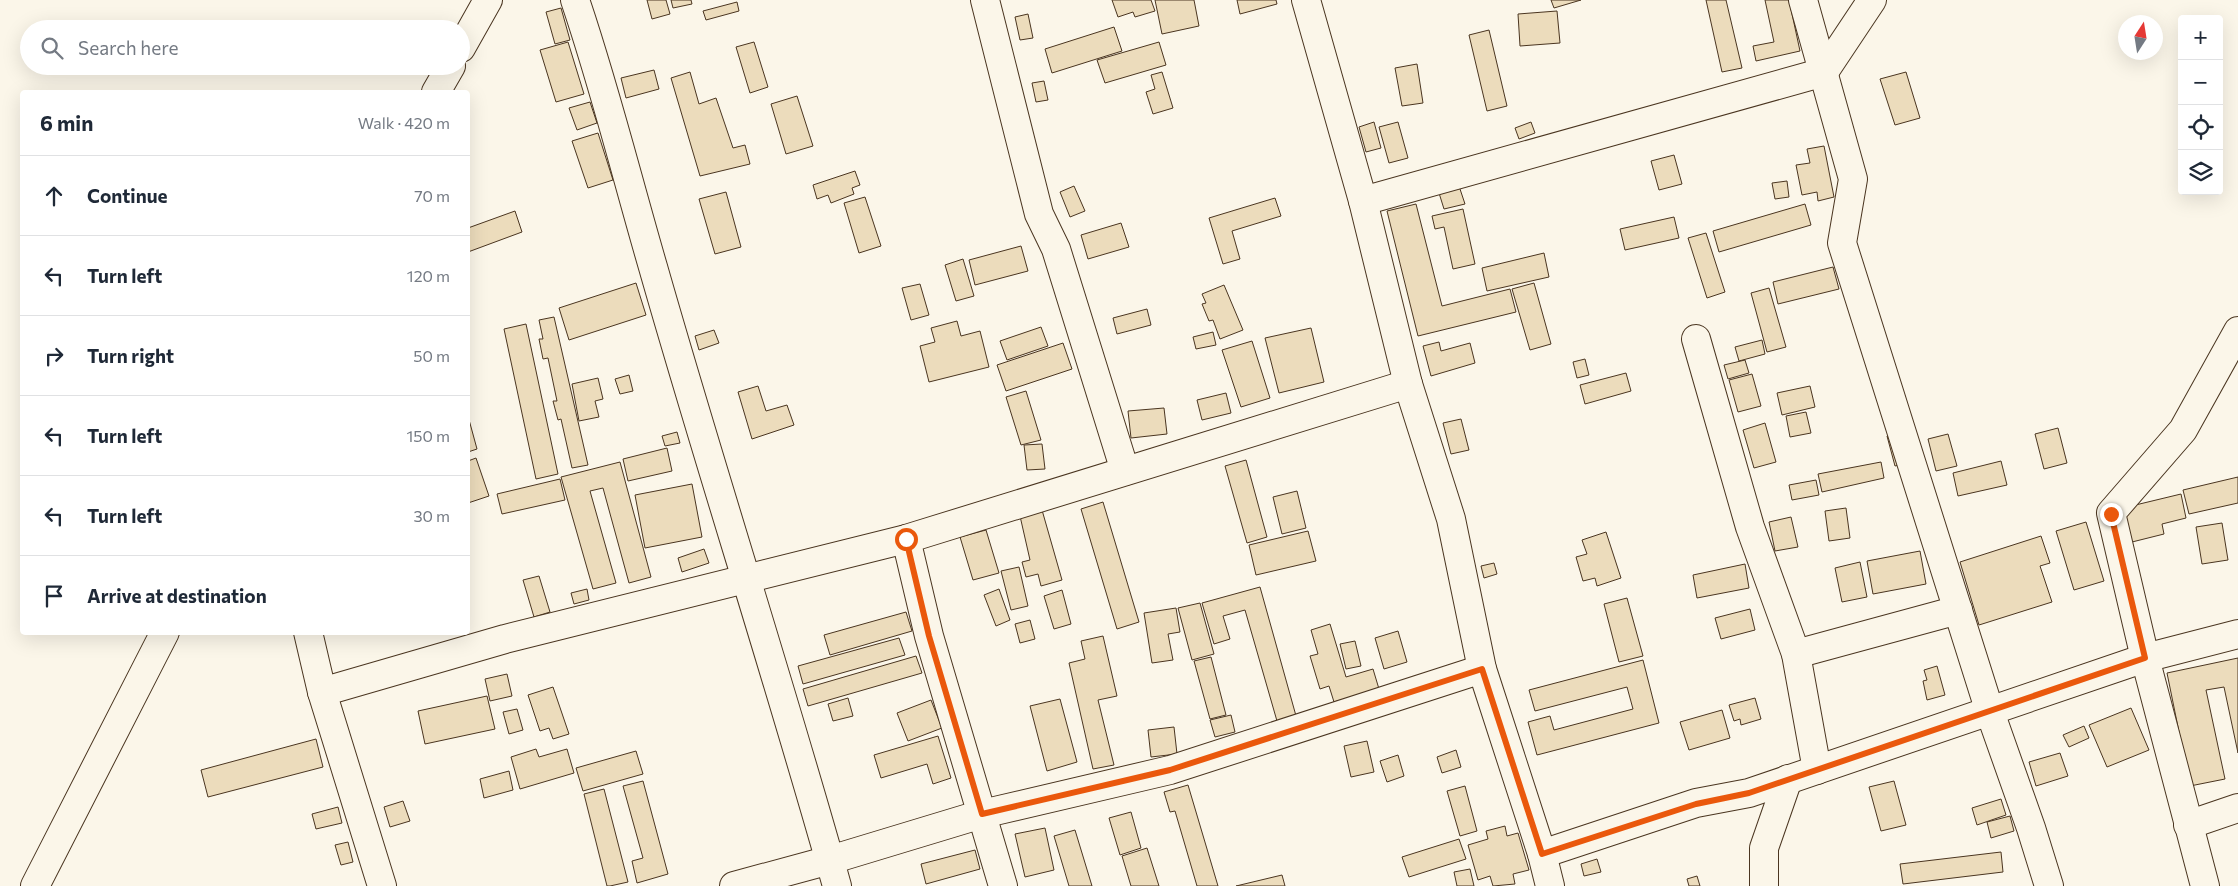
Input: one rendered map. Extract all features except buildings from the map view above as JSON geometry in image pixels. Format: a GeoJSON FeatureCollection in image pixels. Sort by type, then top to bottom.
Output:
{"type":"FeatureCollection","features":[{"type":"Feature","properties":{"kind":"street"},"geometry":{"type":"LineString","coordinates":[[470,32],[488,0]]}},
{"type":"Feature","properties":{"kind":"street"},"geometry":{"type":"LineString","coordinates":[[575,0],[600,72],[652,267],[747,578],[833,873]]}},
{"type":"Feature","properties":{"kind":"street"},"geometry":{"type":"LineString","coordinates":[[985,0],[1039,214],[1056,250],[1125,471]]}},
{"type":"Feature","properties":{"kind":"street"},"geometry":{"type":"LineString","coordinates":[[1306,0],[1363,201],[1408,384],[1451,519],[1482,669],[1542,854],[1550,886]]}},
{"type":"Feature","properties":{"kind":"street"},"geometry":{"type":"LineString","coordinates":[[1803,0],[1853,179],[1842,243],[1990,712],[2031,828],[2049,886]]}},
{"type":"Feature","properties":{"kind":"street"},"geometry":{"type":"LineString","coordinates":[[1363,201],[1824,72],[1872,0]]}},
{"type":"Feature","properties":{"kind":"street"},"geometry":{"type":"LineString","coordinates":[[437,90],[446,75]]}},
{"type":"Feature","properties":{"kind":"street"},"geometry":{"type":"LineString","coordinates":[[2205,886],[2145,658],[2111,514],[2183,430],[2238,331]]}},
{"type":"Feature","properties":{"kind":"street"},"geometry":{"type":"LineString","coordinates":[[1696,340],[1750,527],[1796,654],[1817,770]]}},
{"type":"Feature","properties":{"kind":"street"},"geometry":{"type":"LineString","coordinates":[[322,692],[505,639],[906,539],[1408,384]]}},
{"type":"Feature","properties":{"kind":"street"},"geometry":{"type":"LineString","coordinates":[[906,539],[929,636],[1003,886]]}},
{"type":"Feature","properties":{"kind":"street"},"geometry":{"type":"LineString","coordinates":[[1796,654],[1958,610]]}},
{"type":"Feature","properties":{"kind":"street"},"geometry":{"type":"LineString","coordinates":[[1542,854],[1696,804],[1749,793],[2145,658],[2238,634]]}},
{"type":"Feature","properties":{"kind":"street"},"geometry":{"type":"LineString","coordinates":[[35,886],[163,635]]}},
{"type":"Feature","properties":{"kind":"street"},"geometry":{"type":"LineString","coordinates":[[309,635],[322,692],[382,886]]}},
{"type":"Feature","properties":{"kind":"street"},"geometry":{"type":"LineString","coordinates":[[734,886],[833,873],[982,814],[1170,770],[1482,669]]}},
{"type":"Feature","properties":{"kind":"street"},"geometry":{"type":"LineString","coordinates":[[1764,886],[1764,848],[1788,779]]}},
{"type":"Feature","properties":{"kind":"street"},"geometry":{"type":"LineString","coordinates":[[2188,825],[2238,808]]}},
{"type":"Feature","properties":{"kind":"route"},"geometry":{"type":"LineString","coordinates":[[906,539],[929,636],[982,814],[1170,770],[1482,669],[1542,854],[1696,804],[1749,793],[2145,658],[2111,514]]}}]}
